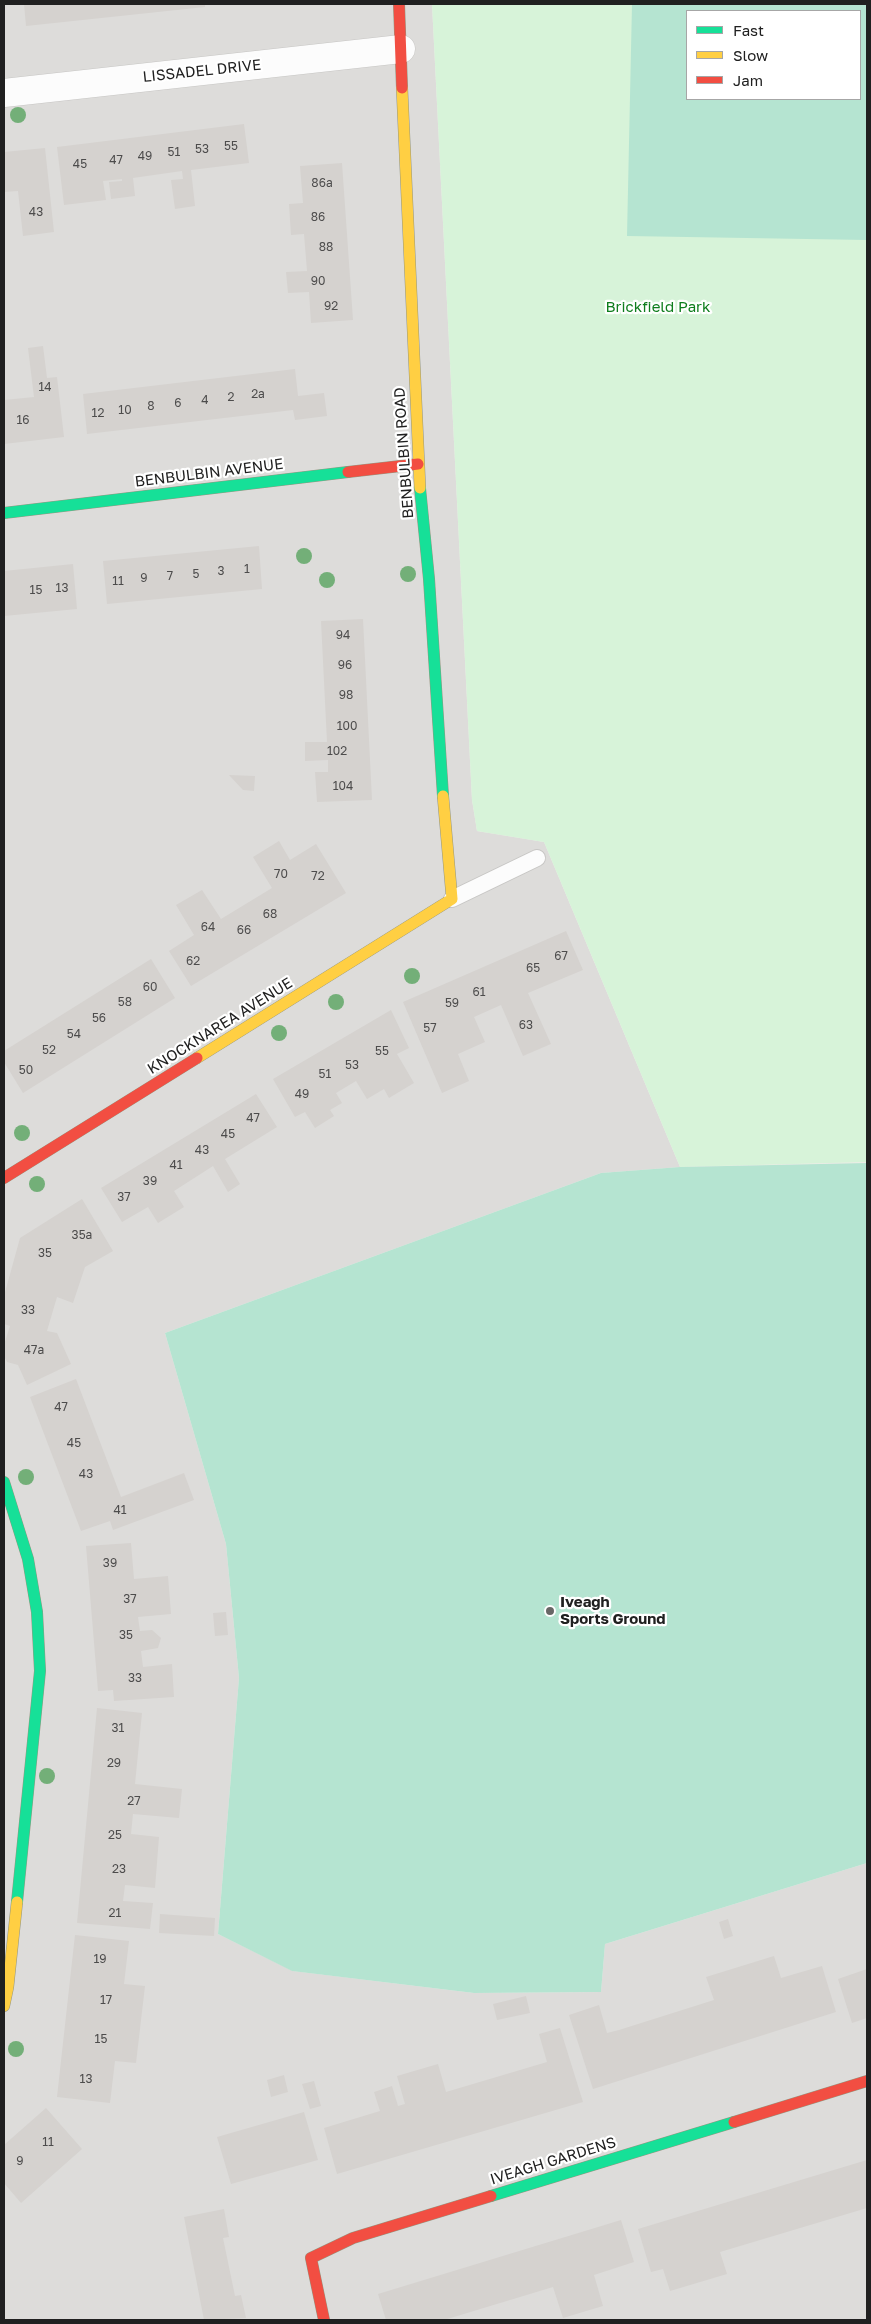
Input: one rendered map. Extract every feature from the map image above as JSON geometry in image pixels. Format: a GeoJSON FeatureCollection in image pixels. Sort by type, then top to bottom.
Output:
{"type":"FeatureCollection","features":[{"type":"Feature","properties":{"kind":"street","name":"BENBULBIN ROAD"},"geometry":{"type":"LineString","coordinates":[[400,4],[418,464],[429,579],[441,778],[452,900]]}},
{"type":"Feature","properties":{"kind":"street","name":"LISSADEL DRIVE"},"geometry":{"type":"LineString","coordinates":[[4,92],[401,49]]}},
{"type":"Feature","properties":{"kind":"street","name":"BENBULBIN AVENUE"},"geometry":{"type":"LineString","coordinates":[[4,513],[418,464]]}},
{"type":"Feature","properties":{"kind":"street","name":"KNOCKNAREA AVENUE"},"geometry":{"type":"LineString","coordinates":[[4,1178],[452,900]]}},
{"type":"Feature","properties":{"kind":"street"},"geometry":{"type":"LineString","coordinates":[[4,1482],[28,1559],[36,1612],[40,1671],[8,1987],[4,2006]]}},
{"type":"Feature","properties":{"kind":"street","name":"IVEAGH GARDENS"},"geometry":{"type":"LineString","coordinates":[[324,2320],[311,2258],[353,2238],[867,2081]]}},
{"type":"Feature","properties":{"kind":"lane"},"geometry":{"type":"LineString","coordinates":[[452,900],[537,858]]}},
{"type":"Feature","properties":{"kind":"shaded area"},"geometry":{"type":"Polygon","coordinates":[[[4,4],[432,4],[472,800],[477,831],[544,842],[680,1167],[601,1173],[165,1333],[226,1544],[239,1678],[218,1934],[293,1971],[474,1993],[601,1992],[605,1944],[867,1863],[867,2320],[4,2320],[4,4]]]}},
{"type":"Feature","properties":{"kind":"green space","name":"Brickfield Park"},"geometry":{"type":"Polygon","coordinates":[[[432,4],[867,4],[867,1162],[680,1167],[544,842],[477,831],[472,800],[432,4]]]}},
{"type":"Feature","properties":{"kind":"green space"},"geometry":{"type":"Polygon","coordinates":[[[632,4],[867,4],[867,240],[627,236],[632,4]]]}},
{"type":"Feature","properties":{"kind":"green space","name":"Iveagh Sports Ground"},"geometry":{"type":"Polygon","coordinates":[[[867,1163],[867,1863],[605,1944],[601,1992],[474,1993],[292,1971],[218,1934],[239,1678],[226,1544],[165,1333],[601,1173],[680,1167],[867,1163]]]}},
{"type":"Feature","properties":{"kind":"building"},"geometry":{"type":"Polygon","coordinates":[[[24,4],[205,4],[205,7],[26,26],[24,4]]]}},
{"type":"Feature","properties":{"kind":"building"},"geometry":{"type":"Polygon","coordinates":[[[244,124],[249,163],[191,170],[195,206],[175,209],[171,180],[183,179],[182,171],[133,178],[135,196],[111,199],[109,182],[122,181],[122,179],[103,181],[106,200],[64,205],[57,147],[244,124]]]}},
{"type":"Feature","properties":{"kind":"building"},"geometry":{"type":"Polygon","coordinates":[[[45,148],[54,232],[23,236],[18,191],[4,192],[4,152],[45,148]]]}},
{"type":"Feature","properties":{"kind":"building"},"geometry":{"type":"Polygon","coordinates":[[[342,163],[353,320],[311,323],[309,292],[288,293],[286,272],[307,271],[304,234],[291,235],[289,204],[303,203],[300,166],[342,163]]]}},
{"type":"Feature","properties":{"kind":"building"},"geometry":{"type":"Polygon","coordinates":[[[43,346],[47,378],[57,377],[64,437],[4,444],[4,400],[34,397],[28,348],[43,346]]]}},
{"type":"Feature","properties":{"kind":"building"},"geometry":{"type":"Polygon","coordinates":[[[295,369],[298,396],[324,393],[327,416],[295,420],[293,410],[87,434],[83,394],[295,369]]]}},
{"type":"Feature","properties":{"kind":"building"},"geometry":{"type":"Polygon","coordinates":[[[259,546],[262,589],[107,604],[103,561],[259,546]]]}},
{"type":"Feature","properties":{"kind":"building"},"geometry":{"type":"Polygon","coordinates":[[[73,564],[77,609],[4,616],[4,571],[73,564]]]}},
{"type":"Feature","properties":{"kind":"building"},"geometry":{"type":"Polygon","coordinates":[[[363,619],[372,800],[317,802],[315,772],[328,772],[328,760],[305,761],[305,742],[327,742],[321,621],[363,619]]]}},
{"type":"Feature","properties":{"kind":"building"},"geometry":{"type":"Polygon","coordinates":[[[229,775],[255,776],[254,791],[243,790],[229,775]]]}},
{"type":"Feature","properties":{"kind":"building"},"geometry":{"type":"Polygon","coordinates":[[[279,841],[290,860],[316,844],[346,893],[191,986],[169,951],[194,935],[176,905],[202,890],[221,919],[272,888],[253,857],[279,841]]]}},
{"type":"Feature","properties":{"kind":"building"},"geometry":{"type":"Polygon","coordinates":[[[566,931],[583,970],[528,993],[551,1044],[523,1056],[501,1005],[474,1017],[485,1042],[458,1054],[469,1081],[442,1093],[403,1002],[566,931]]]}},
{"type":"Feature","properties":{"kind":"building"},"geometry":{"type":"Polygon","coordinates":[[[151,959],[175,998],[23,1093],[4,1062],[4,1051],[151,959]]]}},
{"type":"Feature","properties":{"kind":"building"},"geometry":{"type":"Polygon","coordinates":[[[391,1010],[409,1048],[397,1054],[414,1083],[389,1098],[384,1089],[367,1099],[356,1081],[336,1093],[342,1103],[330,1110],[334,1116],[315,1128],[305,1112],[295,1117],[273,1079],[391,1010]]]}},
{"type":"Feature","properties":{"kind":"building"},"geometry":{"type":"Polygon","coordinates":[[[256,1094],[277,1127],[225,1159],[240,1184],[228,1192],[213,1166],[174,1191],[184,1207],[158,1223],[148,1207],[122,1222],[101,1188],[256,1094]]]}},
{"type":"Feature","properties":{"kind":"building"},"geometry":{"type":"Polygon","coordinates":[[[82,1199],[113,1251],[85,1267],[73,1303],[57,1297],[47,1331],[57,1333],[71,1364],[27,1385],[18,1365],[7,1362],[4,1356],[4,1345],[10,1326],[4,1324],[4,1296],[20,1238],[82,1199]]]}},
{"type":"Feature","properties":{"kind":"building"},"geometry":{"type":"Polygon","coordinates":[[[76,1379],[121,1497],[184,1473],[194,1500],[113,1530],[110,1521],[81,1531],[30,1397],[76,1379]]]}},
{"type":"Feature","properties":{"kind":"building"},"geometry":{"type":"Polygon","coordinates":[[[131,1543],[134,1579],[168,1576],[171,1614],[138,1617],[140,1631],[152,1630],[161,1638],[158,1648],[141,1651],[143,1667],[172,1664],[174,1697],[114,1701],[113,1690],[98,1691],[86,1546],[131,1543]]]}},
{"type":"Feature","properties":{"kind":"building"},"geometry":{"type":"Polygon","coordinates":[[[226,1612],[228,1635],[215,1636],[213,1613],[226,1612]]]}},
{"type":"Feature","properties":{"kind":"building"},"geometry":{"type":"Polygon","coordinates":[[[97,1708],[142,1713],[135,1784],[182,1789],[179,1818],[133,1814],[131,1834],[159,1837],[155,1888],[125,1885],[123,1901],[153,1903],[150,1929],[77,1923],[97,1708]]]}},
{"type":"Feature","properties":{"kind":"building"},"geometry":{"type":"Polygon","coordinates":[[[160,1914],[215,1918],[214,1936],[159,1933],[160,1914]]]}},
{"type":"Feature","properties":{"kind":"building"},"geometry":{"type":"Polygon","coordinates":[[[728,1919],[733,1936],[724,1939],[719,1922],[728,1919]]]}},
{"type":"Feature","properties":{"kind":"building"},"geometry":{"type":"Polygon","coordinates":[[[75,1935],[129,1941],[124,1984],[145,1986],[136,2063],[115,2061],[110,2103],[57,2097],[75,1935]]]}},
{"type":"Feature","properties":{"kind":"building"},"geometry":{"type":"Polygon","coordinates":[[[774,1956],[781,1978],[822,1966],[836,2012],[593,2089],[569,2015],[599,2005],[607,2033],[619,2030],[714,2000],[706,1977],[774,1956]]]}},
{"type":"Feature","properties":{"kind":"building"},"geometry":{"type":"Polygon","coordinates":[[[867,1969],[867,2018],[852,2023],[838,1979],[867,1969]]]}},
{"type":"Feature","properties":{"kind":"building"},"geometry":{"type":"Polygon","coordinates":[[[526,1996],[530,2013],[497,2020],[493,2004],[526,1996]]]}},
{"type":"Feature","properties":{"kind":"building"},"geometry":{"type":"Polygon","coordinates":[[[560,2028],[583,2102],[337,2174],[324,2128],[380,2111],[374,2092],[392,2086],[398,2106],[405,2104],[397,2076],[438,2064],[446,2092],[547,2062],[539,2034],[560,2028]]]}},
{"type":"Feature","properties":{"kind":"building"},"geometry":{"type":"Polygon","coordinates":[[[284,2075],[288,2092],[271,2097],[267,2080],[284,2075]]]}},
{"type":"Feature","properties":{"kind":"building"},"geometry":{"type":"Polygon","coordinates":[[[314,2081],[321,2106],[310,2109],[302,2084],[314,2081]]]}},
{"type":"Feature","properties":{"kind":"building"},"geometry":{"type":"Polygon","coordinates":[[[46,2108],[82,2149],[21,2203],[4,2183],[4,2145],[46,2108]]]}},
{"type":"Feature","properties":{"kind":"building"},"geometry":{"type":"Polygon","coordinates":[[[304,2112],[318,2160],[231,2184],[217,2137],[304,2112]]]}},
{"type":"Feature","properties":{"kind":"building"},"geometry":{"type":"Polygon","coordinates":[[[867,2160],[867,2208],[720,2252],[727,2274],[670,2291],[663,2269],[651,2272],[638,2229],[867,2160]]]}},
{"type":"Feature","properties":{"kind":"building"},"geometry":{"type":"Polygon","coordinates":[[[224,2209],[229,2237],[223,2238],[235,2296],[241,2295],[246,2318],[204,2320],[184,2217],[224,2209]]]}},
{"type":"Feature","properties":{"kind":"building"},"geometry":{"type":"Polygon","coordinates":[[[621,2220],[634,2262],[594,2275],[603,2306],[563,2318],[553,2287],[444,2320],[386,2320],[378,2294],[621,2220]]]}},
{"type":"Feature","properties":{"kind":"traffic: fast"},"geometry":{"type":"LineString","coordinates":[[4,513],[348,472]]}},
{"type":"Feature","properties":{"kind":"traffic: fast"},"geometry":{"type":"LineString","coordinates":[[420,488],[429,579],[443,796]]}},
{"type":"Feature","properties":{"kind":"traffic: fast"},"geometry":{"type":"LineString","coordinates":[[4,1482],[28,1559],[37,1612],[40,1671],[17,1902]]}},
{"type":"Feature","properties":{"kind":"traffic: fast"},"geometry":{"type":"LineString","coordinates":[[491,2196],[734,2122]]}},
{"type":"Feature","properties":{"kind":"traffic: slow"},"geometry":{"type":"LineString","coordinates":[[402,88],[420,488]]}},
{"type":"Feature","properties":{"kind":"traffic: slow"},"geometry":{"type":"LineString","coordinates":[[197,1058],[452,899],[443,796]]}},
{"type":"Feature","properties":{"kind":"traffic: slow"},"geometry":{"type":"LineString","coordinates":[[4,2006],[8,1987],[17,1902]]}},
{"type":"Feature","properties":{"kind":"traffic: jam"},"geometry":{"type":"LineString","coordinates":[[399,4],[402,88]]}},
{"type":"Feature","properties":{"kind":"traffic: jam"},"geometry":{"type":"LineString","coordinates":[[348,472],[418,464]]}},
{"type":"Feature","properties":{"kind":"traffic: jam"},"geometry":{"type":"LineString","coordinates":[[4,1178],[197,1058]]}},
{"type":"Feature","properties":{"kind":"traffic: jam"},"geometry":{"type":"LineString","coordinates":[[734,2122],[867,2081]]}},
{"type":"Feature","properties":{"kind":"traffic: jam"},"geometry":{"type":"LineString","coordinates":[[324,2320],[311,2258],[353,2238],[491,2196]]}},
{"type":"Feature","properties":{"kind":"place","name":"Iveagh Sports Ground"},"geometry":{"type":"Point","coordinates":[550,1611]}}]}
